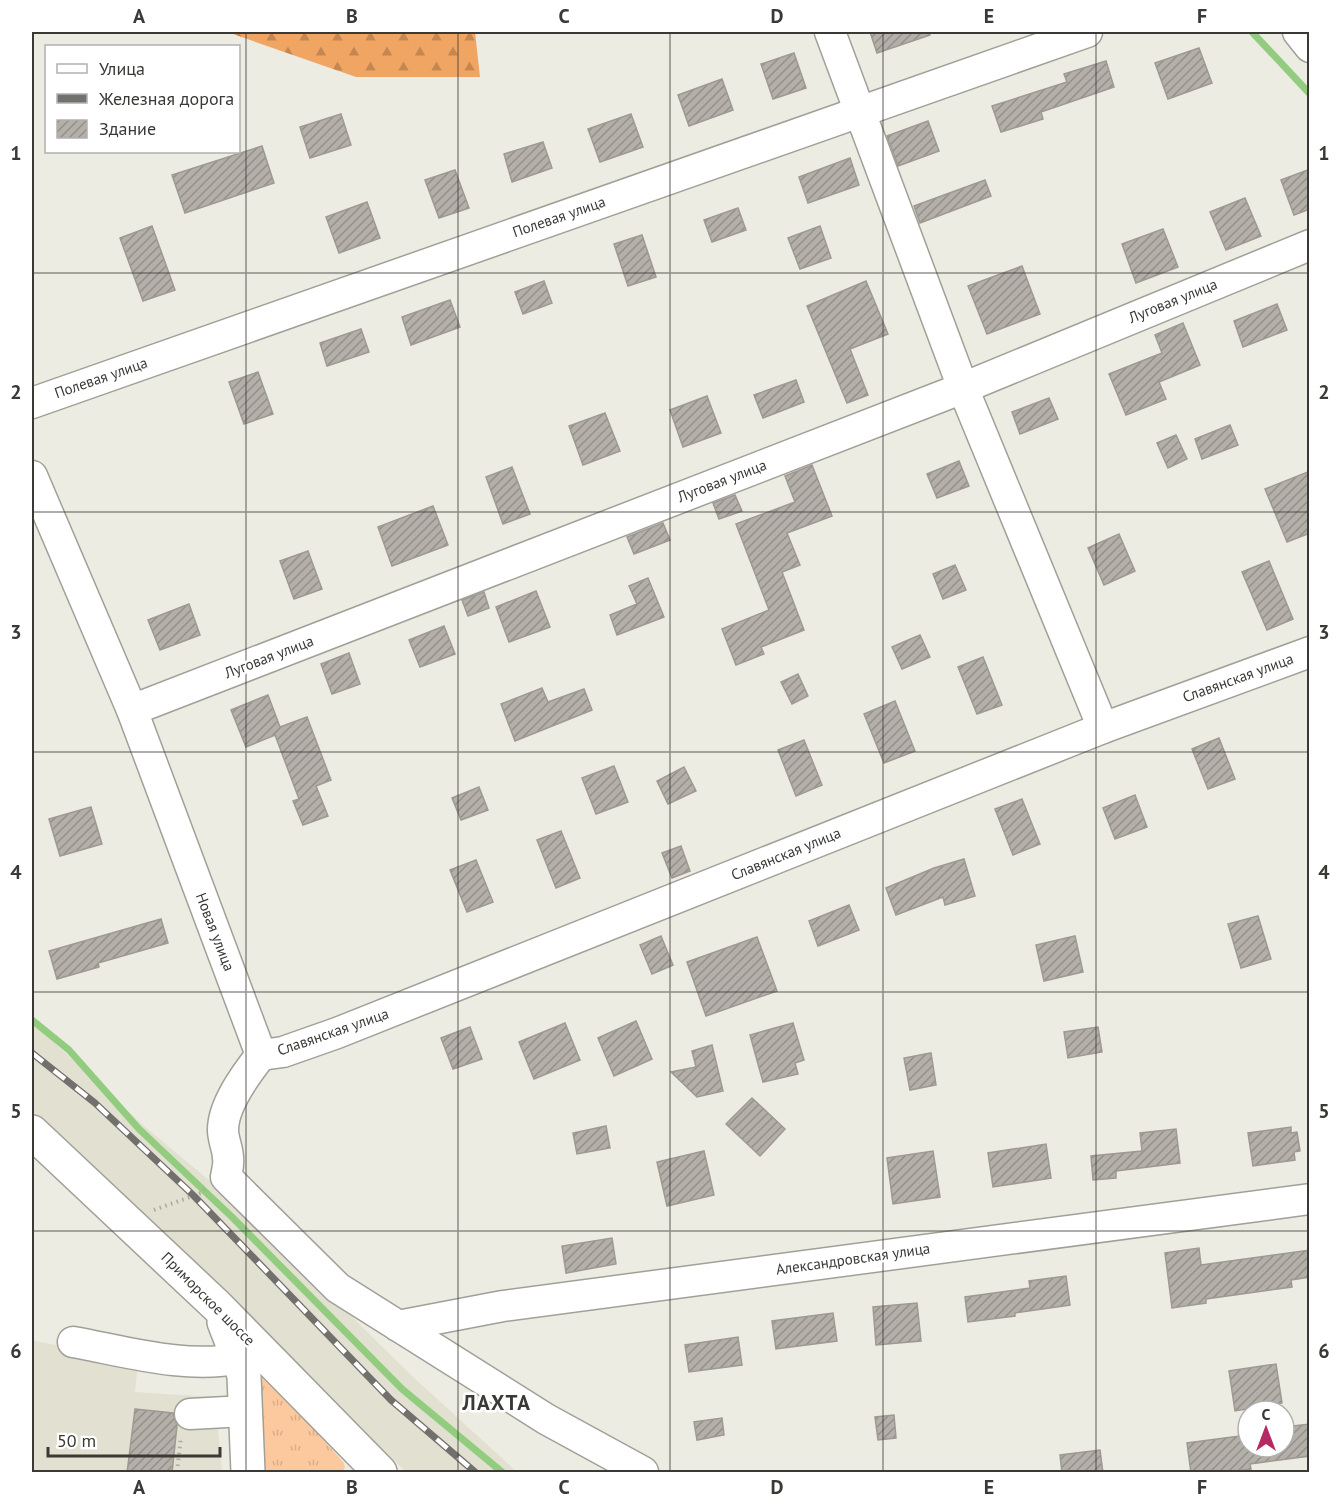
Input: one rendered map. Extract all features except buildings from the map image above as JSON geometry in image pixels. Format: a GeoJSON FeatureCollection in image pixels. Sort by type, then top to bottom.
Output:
{"type":"FeatureCollection","features":[{"type":"Feature","properties":{"kind":"main road","name":"Приморское шоссе"},"geometry":{"type":"LineString","coordinates":[[32,1132],[217,1306],[380,1473]]}},
{"type":"Feature","properties":{"kind":"main road"},"geometry":{"type":"LineString","coordinates":[[217,1306],[244,1376],[248,1473]]}},
{"type":"Feature","properties":{"kind":"street"},"geometry":{"type":"LineString","coordinates":[[830,32],[963,388],[1103,728]]}},
{"type":"Feature","properties":{"kind":"street","name":"Полевая улица"},"geometry":{"type":"LineString","coordinates":[[32,403],[1087,32]]}},
{"type":"Feature","properties":{"kind":"street"},"geometry":{"type":"LineString","coordinates":[[1298,32],[1310,47]]}},
{"type":"Feature","properties":{"kind":"street","name":"Луговая улица"},"geometry":{"type":"LineString","coordinates":[[132,710],[963,388],[1310,245]]}},
{"type":"Feature","properties":{"kind":"street","name":"Новая улица"},"geometry":{"type":"LineString","coordinates":[[32,476],[132,710],[261,1055]]}},
{"type":"Feature","properties":{"kind":"street","name":"Славянская улица"},"geometry":{"type":"LineString","coordinates":[[261,1055],[283,1052],[337,1033],[1103,728],[1310,652]]}},
{"type":"Feature","properties":{"kind":"street"},"geometry":{"type":"LineString","coordinates":[[261,1055],[246,1074],[223,1127],[224,1144],[229,1157],[226,1177],[338,1288],[546,1419],[643,1473]]}},
{"type":"Feature","properties":{"kind":"street","name":"Александровская улица"},"geometry":{"type":"LineString","coordinates":[[398,1326],[515,1305],[1310,1199]]}},
{"type":"Feature","properties":{"kind":"street"},"geometry":{"type":"LineString","coordinates":[[73,1342],[191,1363],[227,1361],[238,1358]]}},
{"type":"Feature","properties":{"kind":"street"},"geometry":{"type":"LineString","coordinates":[[186,1423],[245,1411]]}},
{"type":"Feature","properties":{"kind":"path"},"geometry":{"type":"LineString","coordinates":[[177,1473],[186,1423]]}},
{"type":"Feature","properties":{"kind":"shaded area"},"geometry":{"type":"Polygon","coordinates":[[[32,1022],[144,1126],[234,1201],[411,1375],[517,1472],[406,1472],[32,1111],[32,1022]]]}},
{"type":"Feature","properties":{"kind":"shaded area"},"geometry":{"type":"Polygon","coordinates":[[[32,1340],[138,1363],[135,1392],[215,1397],[222,1472],[32,1472],[32,1340]]]}},
{"type":"Feature","properties":{"kind":"green space"},"geometry":{"type":"Polygon","coordinates":[[[227,32],[475,32],[480,77],[356,77],[227,32]]]}},
{"type":"Feature","properties":{"kind":"green space"},"geometry":{"type":"Polygon","coordinates":[[[260,1368],[344,1463],[343,1470],[259,1472],[260,1368]]]}},
{"type":"Feature","properties":{"kind":"waterway"},"geometry":{"type":"LineString","coordinates":[[1252,32],[1310,94]]}},
{"type":"Feature","properties":{"kind":"waterway"},"geometry":{"type":"LineString","coordinates":[[32,1020],[69,1050],[139,1129],[232,1217],[402,1389],[502,1472]]}},
{"type":"Feature","properties":{"kind":"railway"},"geometry":{"type":"LineString","coordinates":[[32,1053],[95,1103],[193,1195],[391,1400],[475,1472]]}},
{"type":"Feature","properties":{"kind":"district","name":"ЛАХТА"},"geometry":{"type":"Point","coordinates":[497,1403]}}]}
